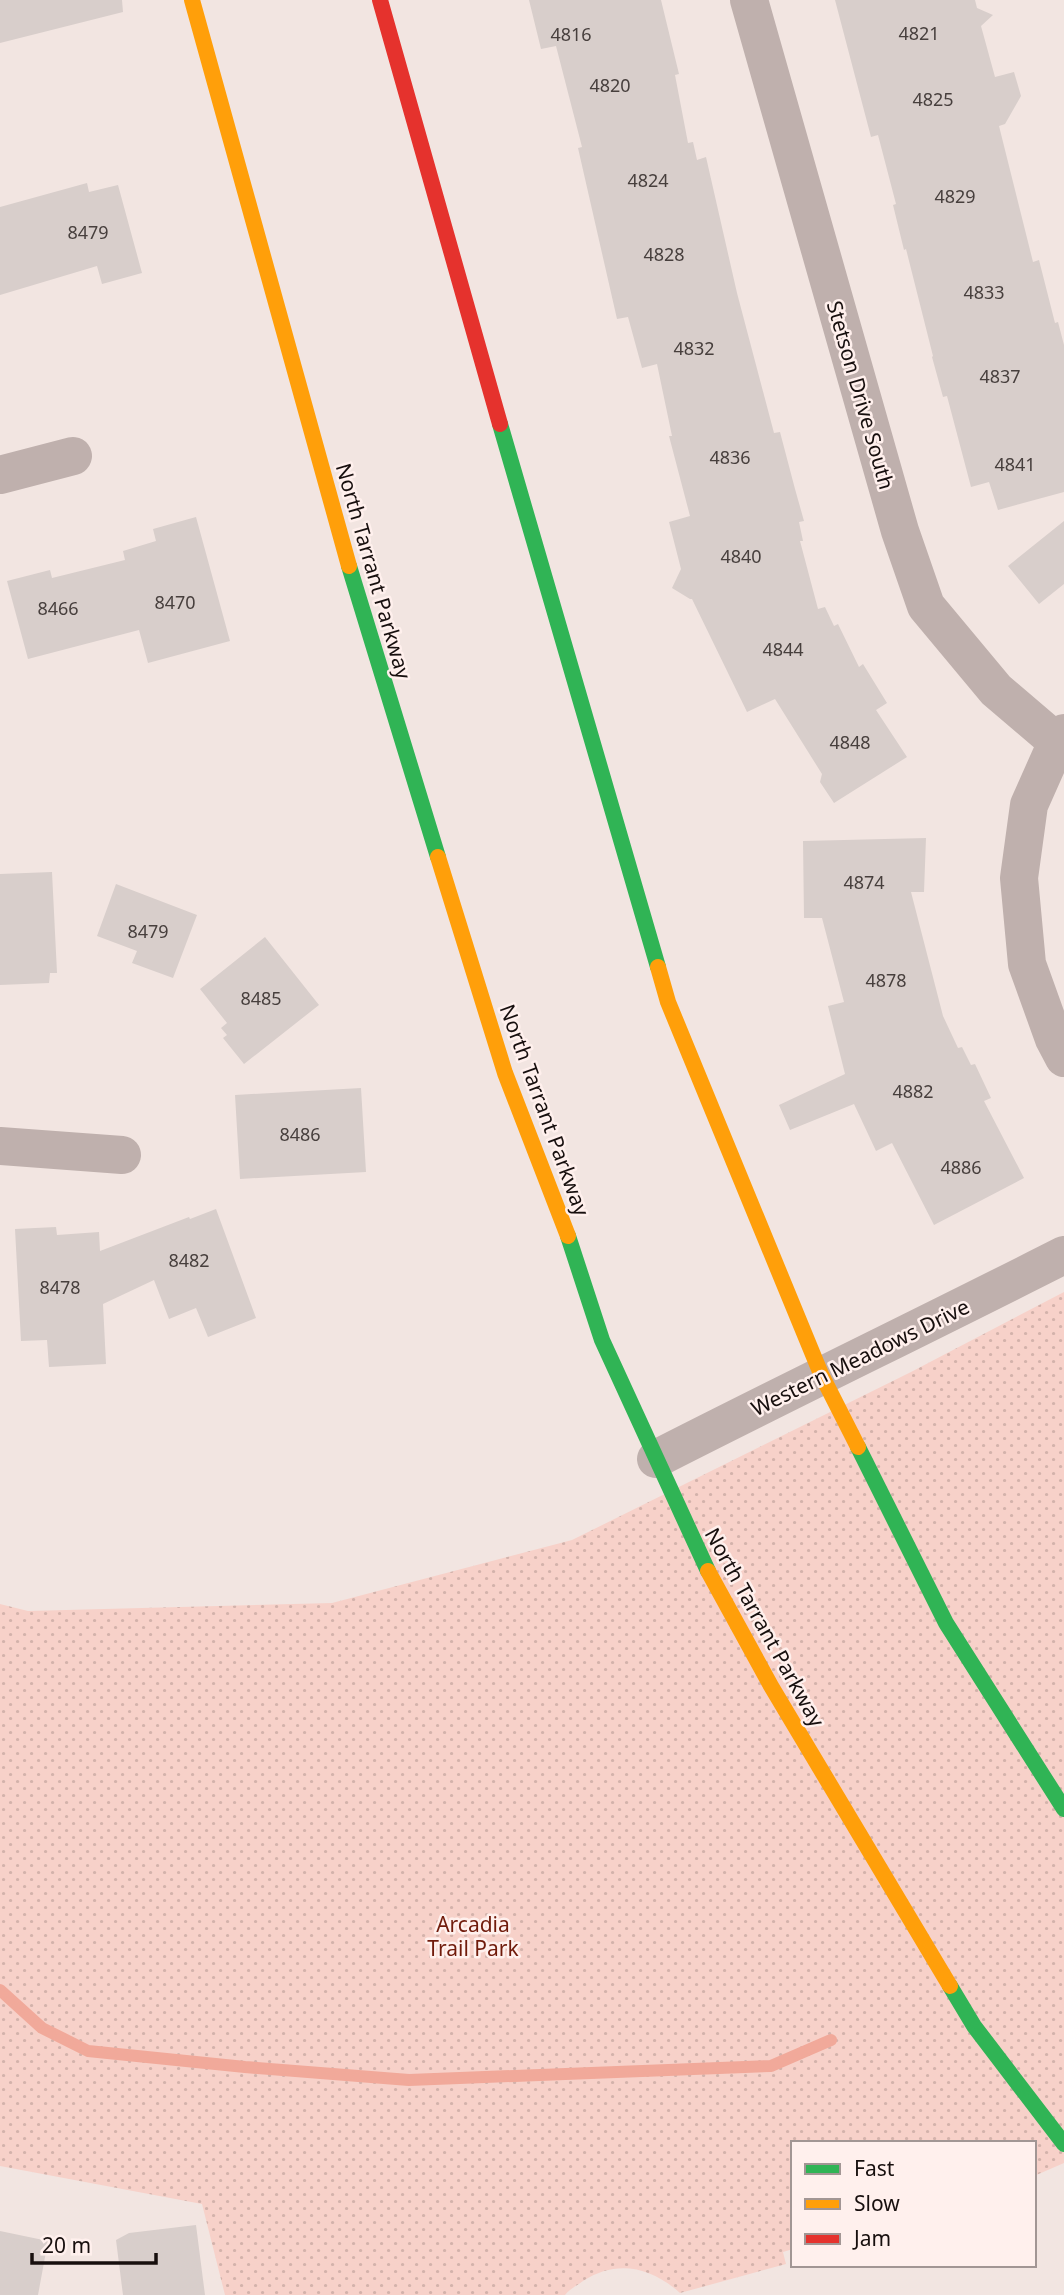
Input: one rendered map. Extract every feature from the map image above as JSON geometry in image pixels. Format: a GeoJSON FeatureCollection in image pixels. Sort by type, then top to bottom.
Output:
{"type":"FeatureCollection","features":[{"type":"Feature","properties":{"kind":"main road","name":"North Tarrant Parkway"},"geometry":{"type":"LineString","coordinates":[[192,0],[365,623],[501,1060],[559,1210],[603,1340],[698,1552],[771,1686],[974,2026],[1064,2144]]}},
{"type":"Feature","properties":{"kind":"main road"},"geometry":{"type":"LineString","coordinates":[[380,0],[435,199],[668,1002],[821,1374],[946,1623],[1064,1810]]}},
{"type":"Feature","properties":{"kind":"street","name":"Stetson Drive South"},"geometry":{"type":"LineString","coordinates":[[749,0],[900,531],[926,607],[996,690],[1060,738]]}},
{"type":"Feature","properties":{"kind":"street"},"geometry":{"type":"LineString","coordinates":[[0,475],[73,456]]}},
{"type":"Feature","properties":{"kind":"street"},"geometry":{"type":"LineString","coordinates":[[1060,738],[1030,805],[1019,878],[1027,964],[1054,1039],[1064,1058]]}},
{"type":"Feature","properties":{"kind":"street"},"geometry":{"type":"LineString","coordinates":[[0,1146],[122,1155]]}},
{"type":"Feature","properties":{"kind":"street","name":"Western Meadows Drive"},"geometry":{"type":"LineString","coordinates":[[656,1459],[821,1374],[924,1326],[1064,1255]]}},
{"type":"Feature","properties":{"kind":"green space","name":"Arcadia Trail Park"},"geometry":{"type":"Polygon","coordinates":[[[1064,1292],[1064,2163],[1036,2175],[1036,2141],[791,2141],[791,2250],[783,2252],[786,2264],[680,2293],[646,2272],[621,2268],[596,2274],[565,2295],[225,2295],[202,2204],[0,2166],[0,1604],[28,1611],[332,1603],[572,1540],[911,1372],[1064,1292]]]}},
{"type":"Feature","properties":{"kind":"building"},"geometry":{"type":"Polygon","coordinates":[[[0,0],[122,0],[123,12],[0,43],[0,0]]]}},
{"type":"Feature","properties":{"kind":"building"},"geometry":{"type":"Polygon","coordinates":[[[529,0],[661,0],[679,74],[675,75],[688,143],[693,142],[697,160],[706,157],[737,293],[774,433],[780,432],[804,521],[799,522],[803,541],[800,541],[818,609],[825,607],[834,626],[838,624],[859,667],[863,664],[887,703],[876,710],[907,757],[834,803],[820,782],[822,774],[775,699],[747,712],[692,599],[672,588],[681,569],[669,522],[690,516],[669,436],[672,436],[657,364],[642,368],[628,317],[617,319],[578,148],[582,147],[556,46],[541,49],[529,0]]]}},
{"type":"Feature","properties":{"kind":"building"},"geometry":{"type":"Polygon","coordinates":[[[835,0],[975,0],[977,8],[993,15],[981,26],[995,77],[1014,72],[1021,96],[1005,124],[999,126],[1033,262],[1039,260],[1055,323],[1058,322],[1064,345],[1064,492],[998,510],[989,482],[971,487],[947,396],[943,397],[932,357],[878,135],[871,137],[835,0]]]}},
{"type":"Feature","properties":{"kind":"building"},"geometry":{"type":"Polygon","coordinates":[[[87,183],[89,192],[118,185],[142,273],[102,284],[97,266],[0,295],[0,207],[87,183]]]}},
{"type":"Feature","properties":{"kind":"building"},"geometry":{"type":"Polygon","coordinates":[[[196,517],[230,641],[148,663],[139,630],[28,659],[7,581],[50,570],[52,578],[125,560],[123,551],[156,541],[153,529],[196,517]]]}},
{"type":"Feature","properties":{"kind":"building"},"geometry":{"type":"Polygon","coordinates":[[[1064,521],[1064,584],[1039,604],[1008,566],[1064,521]]]}},
{"type":"Feature","properties":{"kind":"building"},"geometry":{"type":"Polygon","coordinates":[[[926,838],[924,892],[911,892],[943,1016],[958,1048],[962,1047],[971,1065],[975,1064],[991,1098],[984,1101],[1024,1178],[934,1225],[892,1143],[876,1151],[854,1104],[790,1130],[779,1105],[845,1074],[828,1006],[844,1002],[822,918],[804,918],[803,841],[926,838]]]}},
{"type":"Feature","properties":{"kind":"building"},"geometry":{"type":"Polygon","coordinates":[[[52,872],[57,973],[50,973],[49,983],[0,985],[0,874],[52,872]]]}},
{"type":"Feature","properties":{"kind":"building"},"geometry":{"type":"Polygon","coordinates":[[[116,884],[197,915],[173,978],[132,963],[137,951],[97,936],[116,884]]]}},
{"type":"Feature","properties":{"kind":"building"},"geometry":{"type":"Polygon","coordinates":[[[265,937],[319,1005],[244,1064],[223,1038],[227,1035],[221,1028],[227,1023],[200,989],[265,937]]]}},
{"type":"Feature","properties":{"kind":"building"},"geometry":{"type":"Polygon","coordinates":[[[361,1088],[366,1172],[240,1179],[235,1095],[361,1088]]]}},
{"type":"Feature","properties":{"kind":"building"},"geometry":{"type":"Polygon","coordinates":[[[216,1209],[256,1318],[208,1337],[196,1308],[169,1319],[154,1280],[103,1304],[106,1364],[49,1367],[47,1340],[21,1341],[15,1229],[56,1227],[57,1235],[99,1232],[100,1251],[216,1209]]]}},
{"type":"Feature","properties":{"kind":"building"},"geometry":{"type":"Polygon","coordinates":[[[196,2225],[205,2295],[123,2295],[116,2240],[129,2233],[196,2225]]]}},
{"type":"Feature","properties":{"kind":"building"},"geometry":{"type":"Polygon","coordinates":[[[0,2231],[48,2241],[38,2295],[0,2295],[0,2231]]]}},
{"type":"Feature","properties":{"kind":"waterway"},"geometry":{"type":"LineString","coordinates":[[0,1990],[42,2028],[88,2051],[409,2080],[771,2066],[831,2040]]}},
{"type":"Feature","properties":{"kind":"traffic: fast"},"geometry":{"type":"LineString","coordinates":[[500,424],[658,967]]}},
{"type":"Feature","properties":{"kind":"traffic: fast"},"geometry":{"type":"LineString","coordinates":[[349,566],[438,857]]}},
{"type":"Feature","properties":{"kind":"traffic: fast"},"geometry":{"type":"LineString","coordinates":[[568,1236],[602,1340],[708,1571]]}},
{"type":"Feature","properties":{"kind":"traffic: fast"},"geometry":{"type":"LineString","coordinates":[[858,1447],[946,1623],[1064,1809]]}},
{"type":"Feature","properties":{"kind":"traffic: fast"},"geometry":{"type":"LineString","coordinates":[[950,1986],[974,2026],[1064,2144]]}},
{"type":"Feature","properties":{"kind":"traffic: slow"},"geometry":{"type":"LineString","coordinates":[[192,0],[349,566]]}},
{"type":"Feature","properties":{"kind":"traffic: slow"},"geometry":{"type":"LineString","coordinates":[[438,857],[505,1073],[568,1236]]}},
{"type":"Feature","properties":{"kind":"traffic: slow"},"geometry":{"type":"LineString","coordinates":[[658,967],[668,1002],[821,1374],[858,1447]]}},
{"type":"Feature","properties":{"kind":"traffic: slow"},"geometry":{"type":"LineString","coordinates":[[708,1571],[771,1686],[950,1986]]}},
{"type":"Feature","properties":{"kind":"traffic: jam"},"geometry":{"type":"LineString","coordinates":[[380,0],[500,424]]}}]}
